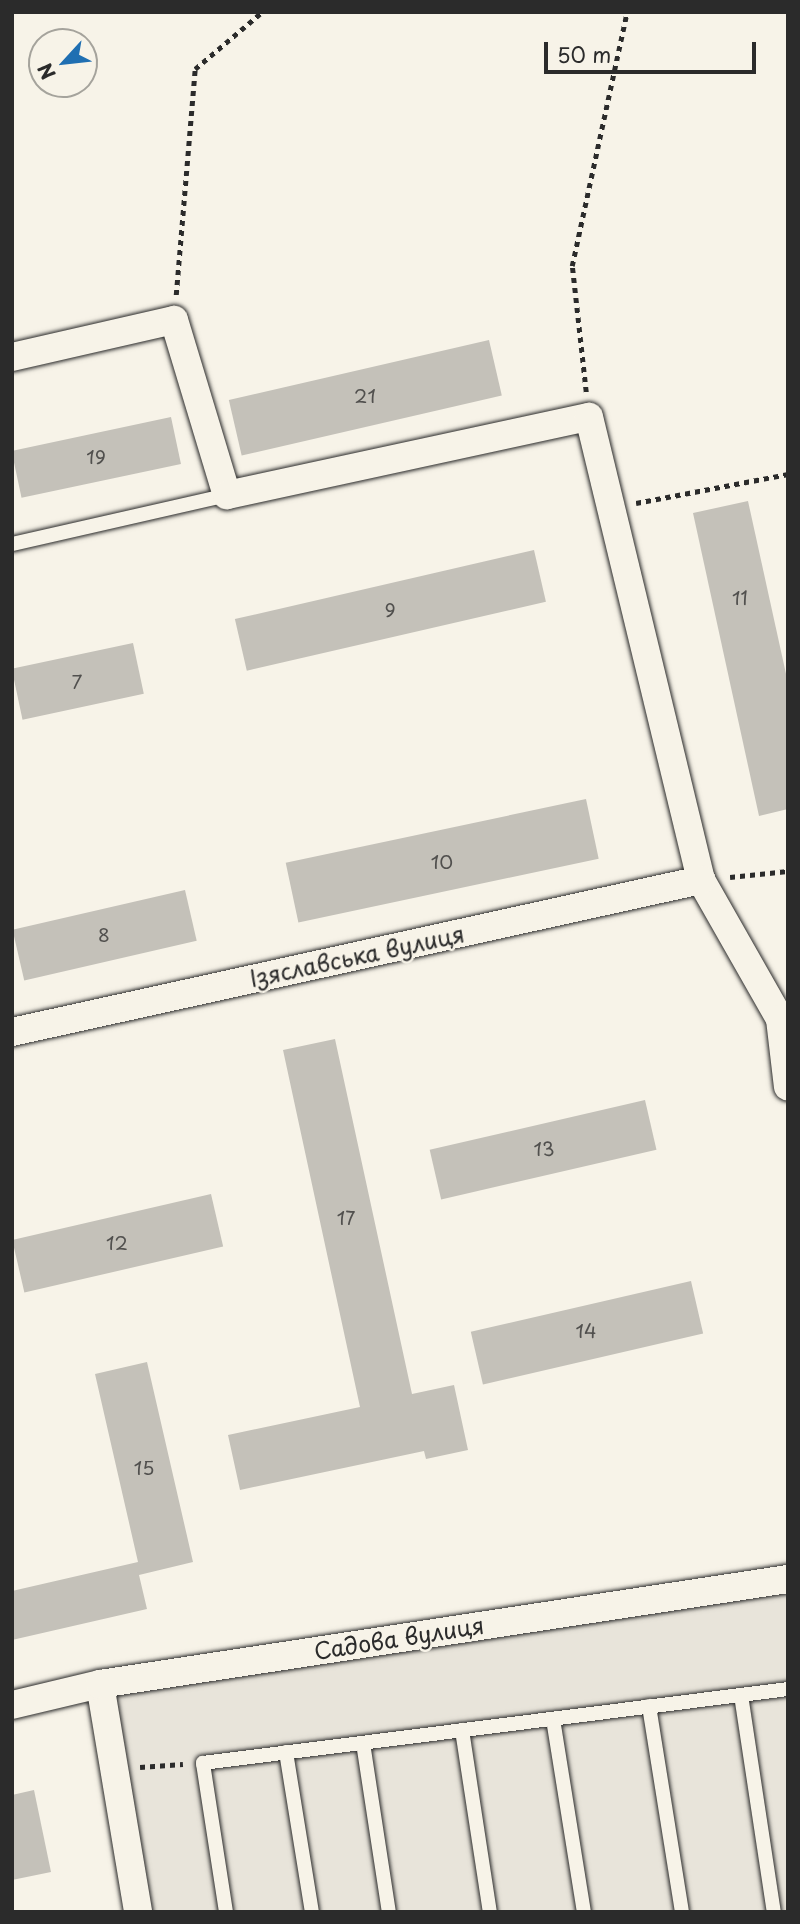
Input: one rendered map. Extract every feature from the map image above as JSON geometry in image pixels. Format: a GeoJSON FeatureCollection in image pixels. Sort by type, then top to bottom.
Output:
{"type":"FeatureCollection","features":[{"type":"Feature","properties":{"kind":"street"},"geometry":{"type":"LineString","coordinates":[[12,357],[174,320],[227,495],[589,417],[701,880],[780,1019],[788,1087]]}},
{"type":"Feature","properties":{"kind":"street","name":"Ізяславська вулиця"},"geometry":{"type":"LineString","coordinates":[[12,1032],[701,880]]}},
{"type":"Feature","properties":{"kind":"street","name":"Садова вулиця"},"geometry":{"type":"LineString","coordinates":[[12,1704],[100,1684],[788,1579]]}},
{"type":"Feature","properties":{"kind":"street"},"geometry":{"type":"LineString","coordinates":[[100,1684],[138,1912]]}},
{"type":"Feature","properties":{"kind":"lane"},"geometry":{"type":"LineString","coordinates":[[12,544],[227,495]]}},
{"type":"Feature","properties":{"kind":"lane"},"geometry":{"type":"LineString","coordinates":[[226,1912],[203,1763],[788,1689]]}},
{"type":"Feature","properties":{"kind":"lane"},"geometry":{"type":"LineString","coordinates":[[741,1695],[774,1912]]}},
{"type":"Feature","properties":{"kind":"lane"},"geometry":{"type":"LineString","coordinates":[[649,1706],[682,1912]]}},
{"type":"Feature","properties":{"kind":"lane"},"geometry":{"type":"LineString","coordinates":[[553,1719],[584,1912]]}},
{"type":"Feature","properties":{"kind":"lane"},"geometry":{"type":"LineString","coordinates":[[462,1730],[490,1912]]}},
{"type":"Feature","properties":{"kind":"lane"},"geometry":{"type":"LineString","coordinates":[[363,1742],[389,1912]]}},
{"type":"Feature","properties":{"kind":"lane"},"geometry":{"type":"LineString","coordinates":[[286,1752],[312,1912]]}},
{"type":"Feature","properties":{"kind":"path"},"geometry":{"type":"LineString","coordinates":[[174,320],[195,69],[262,12]]}},
{"type":"Feature","properties":{"kind":"path"},"geometry":{"type":"LineString","coordinates":[[589,417],[572,266],[627,12]]}},
{"type":"Feature","properties":{"kind":"path"},"geometry":{"type":"LineString","coordinates":[[611,508],[788,474]]}},
{"type":"Feature","properties":{"kind":"path"},"geometry":{"type":"LineString","coordinates":[[701,880],[788,871]]}},
{"type":"Feature","properties":{"kind":"path"},"geometry":{"type":"LineString","coordinates":[[114,1768],[203,1763]]}},
{"type":"Feature","properties":{"kind":"shaded area"},"geometry":{"type":"Polygon","coordinates":[[[788,1579],[788,1912],[138,1912],[100,1684],[788,1579]]]}},
{"type":"Feature","properties":{"kind":"building"},"geometry":{"type":"Polygon","coordinates":[[[489,340],[502,396],[242,456],[229,400],[489,340]]]}},
{"type":"Feature","properties":{"kind":"building"},"geometry":{"type":"Polygon","coordinates":[[[171,417],[181,464],[22,498],[12,451],[171,417]]]}},
{"type":"Feature","properties":{"kind":"building"},"geometry":{"type":"Polygon","coordinates":[[[748,501],[788,683],[788,809],[759,816],[693,513],[748,501]]]}},
{"type":"Feature","properties":{"kind":"building"},"geometry":{"type":"Polygon","coordinates":[[[534,550],[546,602],[247,671],[235,619],[534,550]]]}},
{"type":"Feature","properties":{"kind":"building"},"geometry":{"type":"Polygon","coordinates":[[[133,643],[144,694],[23,720],[12,669],[133,643]]]}},
{"type":"Feature","properties":{"kind":"building"},"geometry":{"type":"Polygon","coordinates":[[[586,799],[599,859],[298,922],[286,863],[586,799]]]}},
{"type":"Feature","properties":{"kind":"building"},"geometry":{"type":"Polygon","coordinates":[[[185,890],[197,941],[24,980],[13,930],[185,890]]]}},
{"type":"Feature","properties":{"kind":"building"},"geometry":{"type":"Polygon","coordinates":[[[335,1039],[412,1394],[454,1385],[468,1450],[426,1459],[424,1451],[240,1490],[228,1435],[360,1407],[283,1050],[335,1039]]]}},
{"type":"Feature","properties":{"kind":"building"},"geometry":{"type":"Polygon","coordinates":[[[645,1100],[656,1150],[441,1199],[430,1150],[645,1100]]]}},
{"type":"Feature","properties":{"kind":"building"},"geometry":{"type":"Polygon","coordinates":[[[211,1194],[223,1247],[24,1293],[12,1240],[211,1194]]]}},
{"type":"Feature","properties":{"kind":"building"},"geometry":{"type":"Polygon","coordinates":[[[691,1281],[703,1334],[483,1384],[471,1332],[691,1281]]]}},
{"type":"Feature","properties":{"kind":"building"},"geometry":{"type":"Polygon","coordinates":[[[147,1362],[193,1562],[139,1575],[147,1609],[12,1640],[12,1591],[138,1562],[95,1374],[147,1362]]]}},
{"type":"Feature","properties":{"kind":"building"},"geometry":{"type":"Polygon","coordinates":[[[34,1790],[51,1872],[12,1880],[12,1795],[34,1790]]]}}]}
